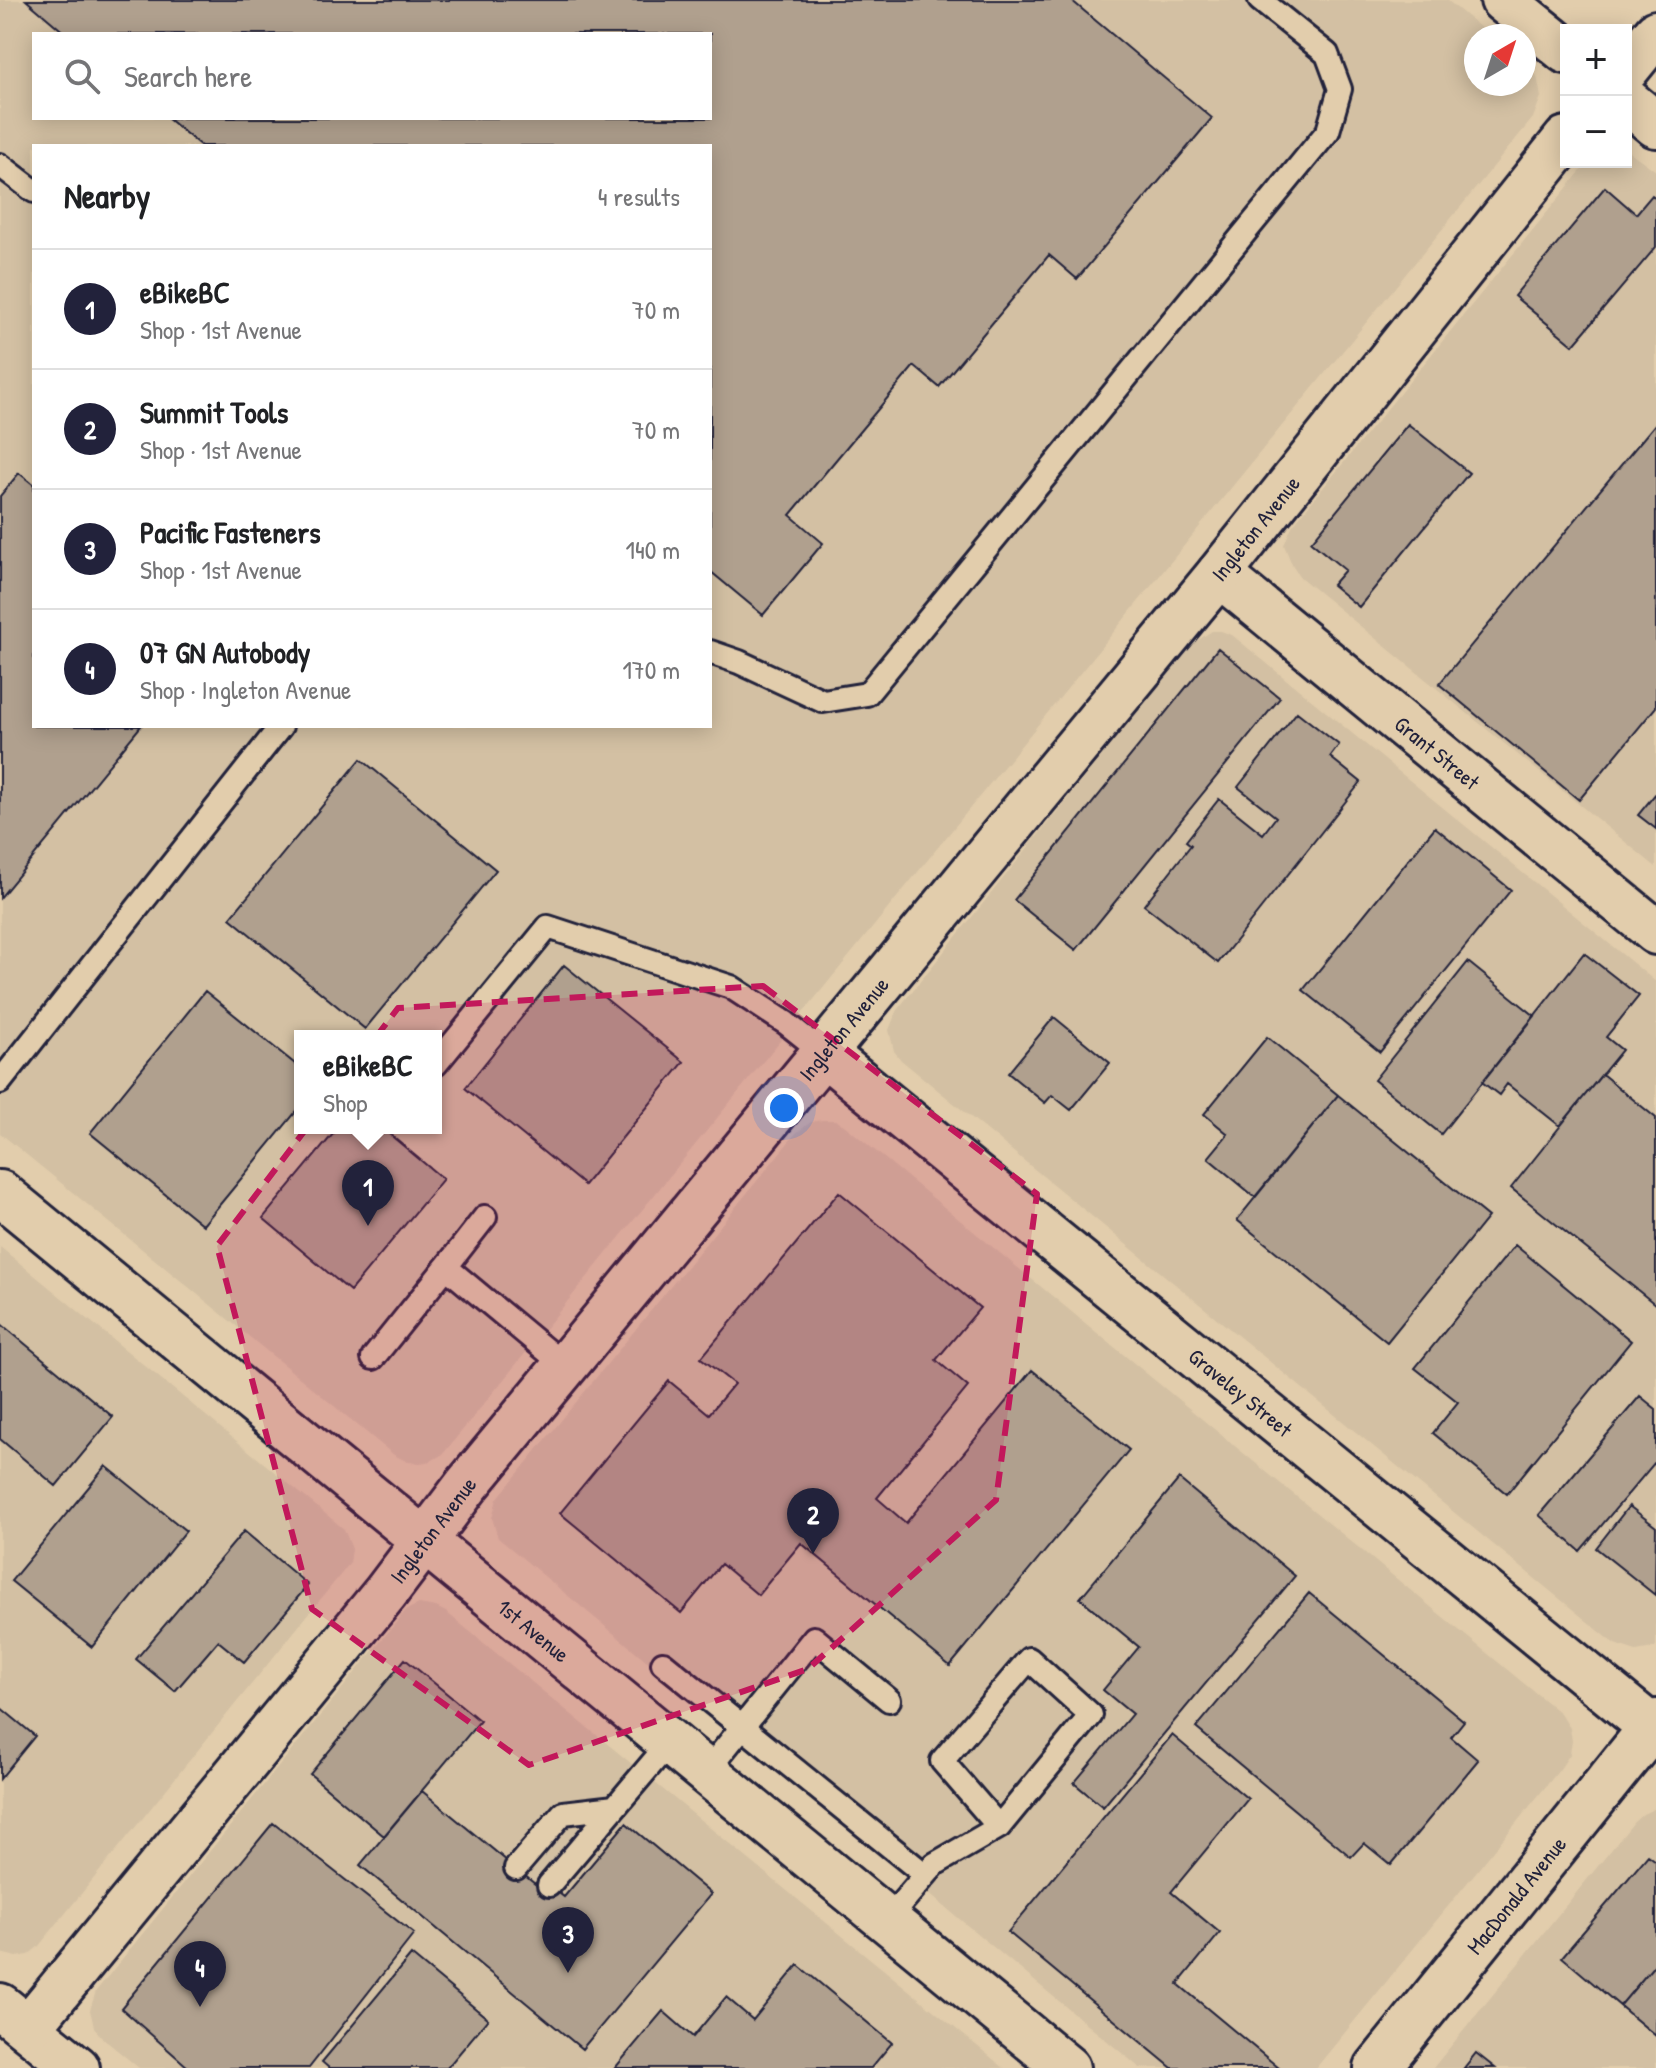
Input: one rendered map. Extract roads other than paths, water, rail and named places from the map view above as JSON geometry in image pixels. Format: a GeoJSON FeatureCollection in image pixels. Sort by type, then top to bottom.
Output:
{"type":"FeatureCollection","features":[{"type":"Feature","properties":{"kind":"street"},"geometry":{"type":"LineString","coordinates":[[1503,0],[1560,46]]}},
{"type":"Feature","properties":{"kind":"street"},"geometry":{"type":"LineString","coordinates":[[1632,63],[1656,33]]}},
{"type":"Feature","properties":{"kind":"street"},"geometry":{"type":"LineString","coordinates":[[1632,105],[1656,125]]}},
{"type":"Feature","properties":{"kind":"street","name":"Ingleton Avenue"},"geometry":{"type":"LineString","coordinates":[[14,2017],[386,1592],[465,1487],[1219,574],[1560,147]]}},
{"type":"Feature","properties":{"kind":"street","name":"Grant Street"},"geometry":{"type":"LineString","coordinates":[[1219,574],[1656,932]]}},
{"type":"Feature","properties":{"kind":"street","name":"Graveley Street"},"geometry":{"type":"LineString","coordinates":[[825,1054],[1655,1727]]}},
{"type":"Feature","properties":{"kind":"street","name":"1st Avenue"},"geometry":{"type":"LineString","coordinates":[[0,1193],[1067,2068]]}},
{"type":"Feature","properties":{"kind":"street","name":"MacDonald Avenue"},"geometry":{"type":"LineString","coordinates":[[1377,2068],[1655,1727]]}},
{"type":"Feature","properties":{"kind":"street"},"geometry":{"type":"LineString","coordinates":[[14,2017],[77,2068]]}},
{"type":"Feature","properties":{"kind":"lane"},"geometry":{"type":"LineString","coordinates":[[712,653],[823,701],[867,694],[1328,131],[1340,89],[1327,54],[1260,0]]}},
{"type":"Feature","properties":{"kind":"lane"},"geometry":{"type":"LineString","coordinates":[[0,165],[32,189]]}},
{"type":"Feature","properties":{"kind":"lane"},"geometry":{"type":"LineString","coordinates":[[0,1082],[279,728]]}},
{"type":"Feature","properties":{"kind":"lane"},"geometry":{"type":"LineString","coordinates":[[442,1057],[548,927],[731,987],[786,1023],[825,1054]]}},
{"type":"Feature","properties":{"kind":"lane"},"geometry":{"type":"LineString","coordinates":[[373,1358],[485,1217]]}},
{"type":"Feature","properties":{"kind":"lane"},"geometry":{"type":"LineString","coordinates":[[446,1267],[565,1366]]}},
{"type":"Feature","properties":{"kind":"lane"},"geometry":{"type":"LineString","coordinates":[[706,1772],[814,1638],[889,1700]]}},
{"type":"Feature","properties":{"kind":"lane"},"geometry":{"type":"LineString","coordinates":[[887,1920],[935,1864],[999,1827],[1091,1715],[1029,1659],[942,1761],[999,1827]]}},
{"type":"Feature","properties":{"kind":"lane"},"geometry":{"type":"LineString","coordinates":[[663,1663],[924,1874]]}},
{"type":"Feature","properties":{"kind":"lane"},"geometry":{"type":"LineString","coordinates":[[549,1885],[670,1742]]}},
{"type":"Feature","properties":{"kind":"lane"},"geometry":{"type":"LineString","coordinates":[[516,1868],[563,1813],[615,1807]]}},
{"type":"Feature","properties":{"kind":"place","name":"eBikeBC"},"geometry":{"type":"Point","coordinates":[368,1226]}},
{"type":"Feature","properties":{"kind":"place","name":"Summit Tools"},"geometry":{"type":"Point","coordinates":[813,1554]}},
{"type":"Feature","properties":{"kind":"place","name":"Pacific Fasteners"},"geometry":{"type":"Point","coordinates":[568,1973]}},
{"type":"Feature","properties":{"kind":"place","name":"07 GN Autobody"},"geometry":{"type":"Point","coordinates":[200,2007]}}]}
